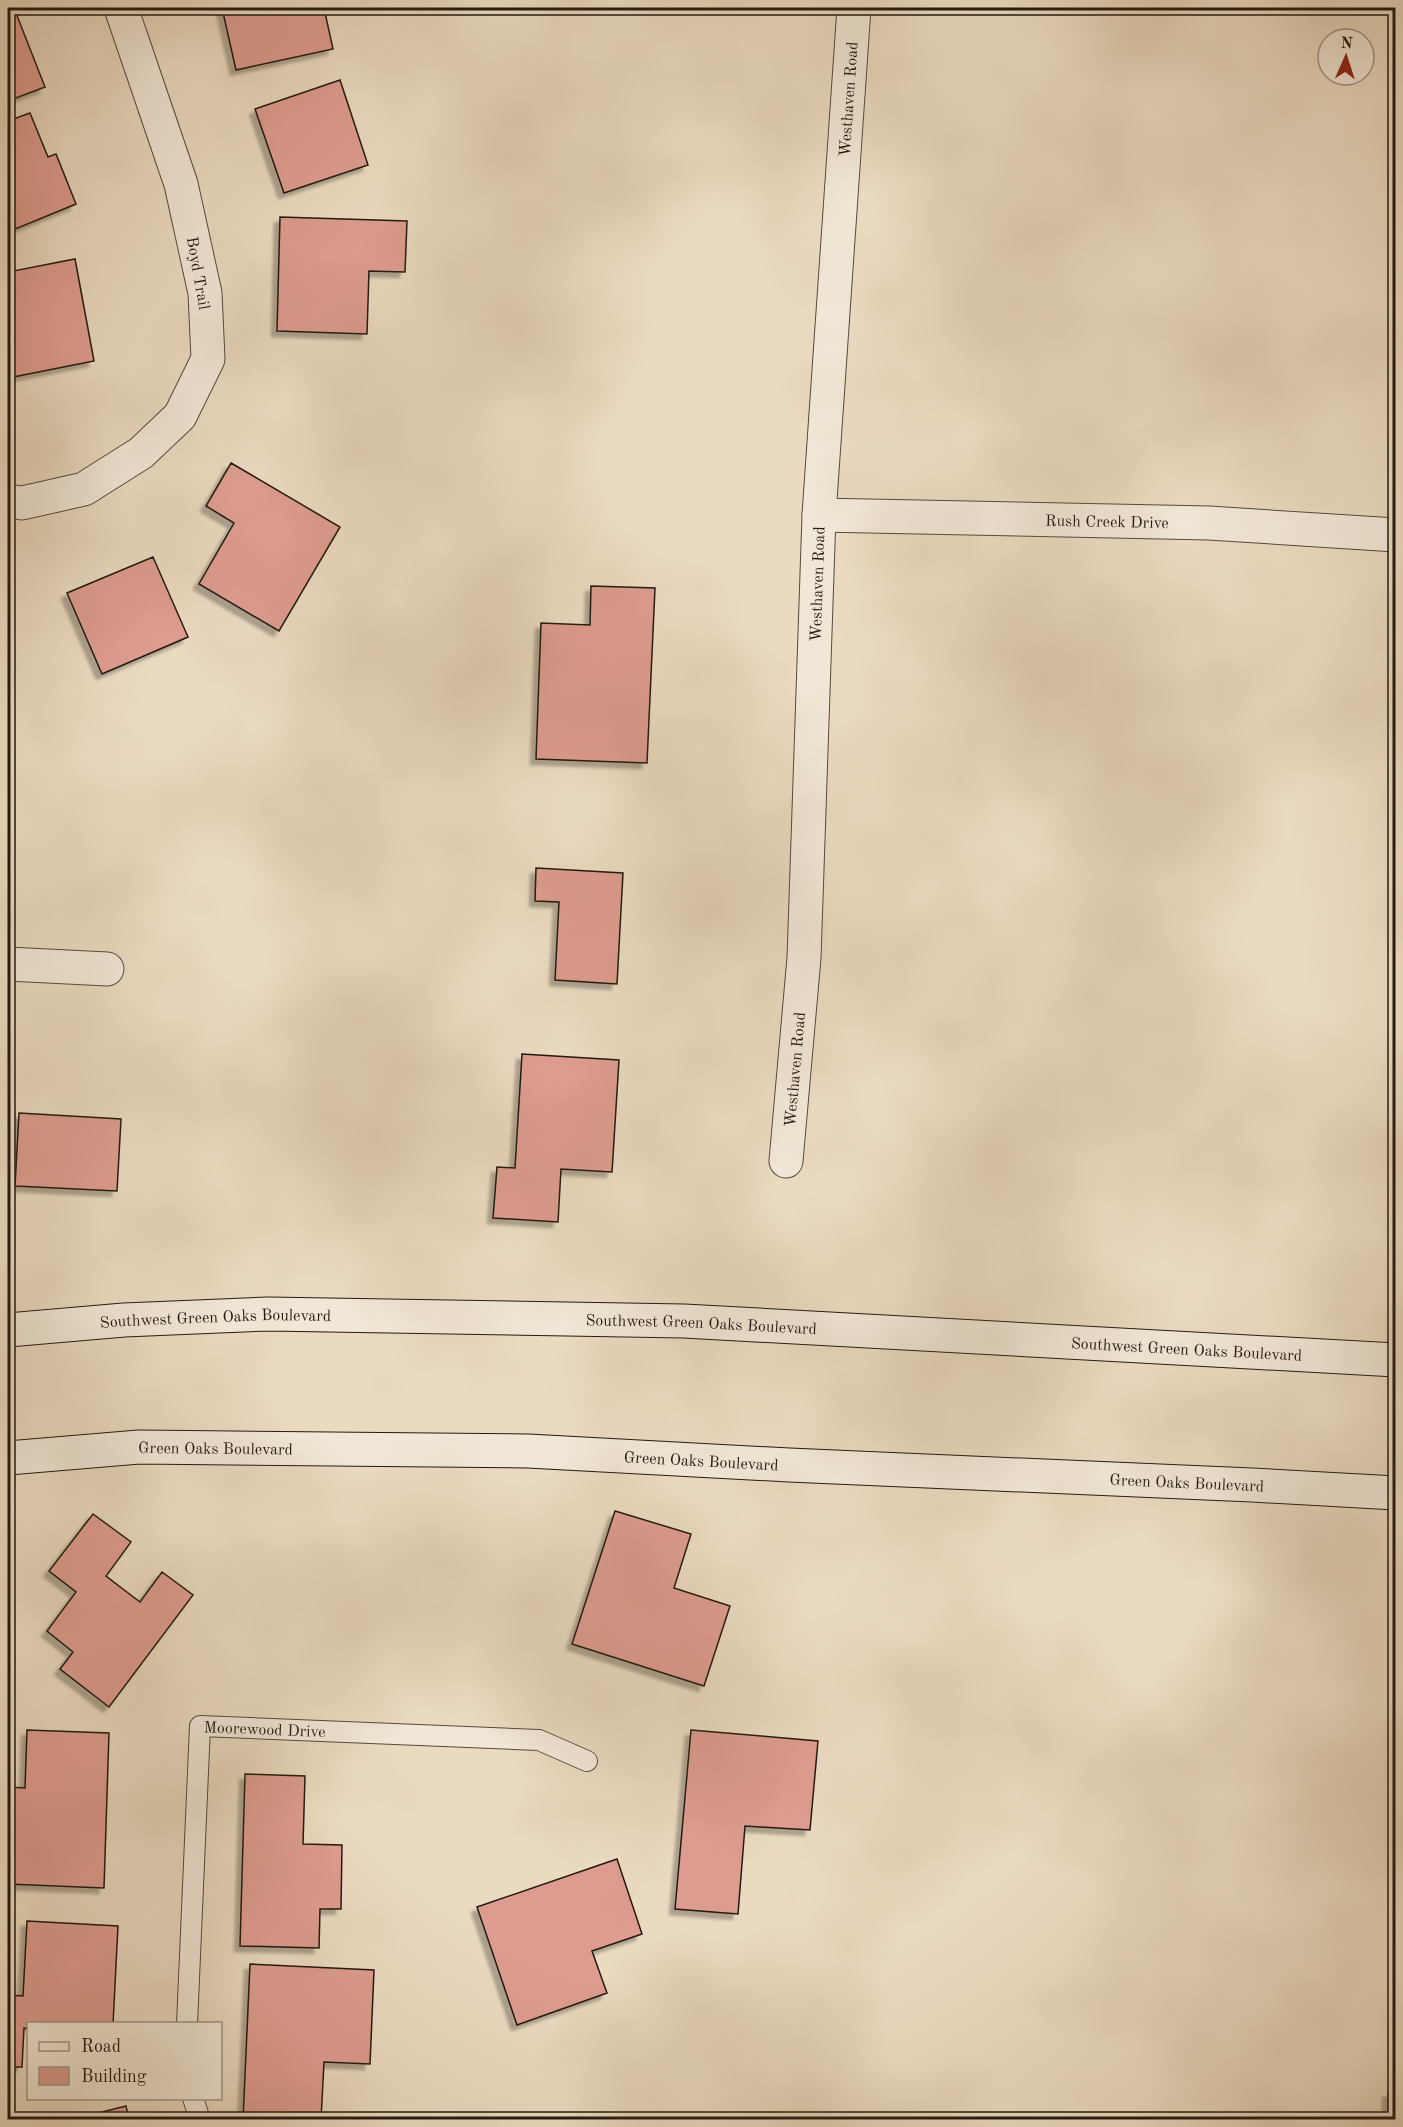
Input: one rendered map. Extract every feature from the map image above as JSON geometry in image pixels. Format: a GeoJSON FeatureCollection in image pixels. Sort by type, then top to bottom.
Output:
{"type":"FeatureCollection","features":[{"type":"Feature","properties":{"kind":"main road","name":"Boyd Trail"},"geometry":{"type":"LineString","coordinates":[[8,501],[22,503],[84,489],[141,453],[180,416],[208,359],[205,293],[181,184],[121,8]]}},
{"type":"Feature","properties":{"kind":"main road","name":"Westhaven Road"},"geometry":{"type":"LineString","coordinates":[[786,1161],[804,958],[819,515],[854,8]]}},
{"type":"Feature","properties":{"kind":"main road","name":"Rush Creek Drive"},"geometry":{"type":"LineString","coordinates":[[819,515],[1209,523],[1395,535]]}},
{"type":"Feature","properties":{"kind":"main road"},"geometry":{"type":"LineString","coordinates":[[8,964],[107,969]]}},
{"type":"Feature","properties":{"kind":"main road","name":"Southwest Green Oaks Boulevard"},"geometry":{"type":"LineString","coordinates":[[8,1330],[124,1320],[268,1314],[672,1321],[1395,1360]]}},
{"type":"Feature","properties":{"kind":"main road","name":"Green Oaks Boulevard"},"geometry":{"type":"LineString","coordinates":[[8,1458],[139,1447],[528,1451],[1395,1493]]}},
{"type":"Feature","properties":{"kind":"lane","name":"Moorewood Drive"},"geometry":{"type":"LineString","coordinates":[[186,2022],[200,1726],[539,1740],[587,1761]]}},
{"type":"Feature","properties":{"kind":"lane"},"geometry":{"type":"LineString","coordinates":[[194,2100],[200,2120]]}},
{"type":"Feature","properties":{"kind":"building"},"geometry":{"type":"Polygon","coordinates":[[[8,8],[14,8],[45,87],[8,101],[8,8]]]}},
{"type":"Feature","properties":{"kind":"building"},"geometry":{"type":"Polygon","coordinates":[[[222,8],[324,8],[333,49],[236,70],[222,8]]]}},
{"type":"Feature","properties":{"kind":"building"},"geometry":{"type":"Polygon","coordinates":[[[340,80],[368,165],[284,193],[255,109],[340,80]]]}},
{"type":"Feature","properties":{"kind":"building"},"geometry":{"type":"Polygon","coordinates":[[[30,113],[48,157],[56,154],[76,204],[8,232],[8,121],[30,113]]]}},
{"type":"Feature","properties":{"kind":"building"},"geometry":{"type":"Polygon","coordinates":[[[280,217],[407,221],[405,272],[369,271],[367,334],[277,331],[280,217]]]}},
{"type":"Feature","properties":{"kind":"building"},"geometry":{"type":"Polygon","coordinates":[[[75,259],[94,361],[8,378],[8,272],[75,259]]]}},
{"type":"Feature","properties":{"kind":"building"},"geometry":{"type":"Polygon","coordinates":[[[231,463],[340,527],[279,631],[199,584],[234,523],[206,506],[231,463]]]}},
{"type":"Feature","properties":{"kind":"building"},"geometry":{"type":"Polygon","coordinates":[[[153,557],[188,637],[102,674],[67,593],[153,557]]]}},
{"type":"Feature","properties":{"kind":"building"},"geometry":{"type":"Polygon","coordinates":[[[591,586],[655,588],[647,763],[536,759],[541,623],[590,625],[591,586]]]}},
{"type":"Feature","properties":{"kind":"building"},"geometry":{"type":"Polygon","coordinates":[[[536,868],[623,873],[617,984],[555,980],[559,902],[535,901],[536,868]]]}},
{"type":"Feature","properties":{"kind":"building"},"geometry":{"type":"Polygon","coordinates":[[[522,1054],[619,1060],[612,1172],[561,1169],[558,1222],[493,1218],[497,1167],[515,1168],[522,1054]]]}},
{"type":"Feature","properties":{"kind":"building"},"geometry":{"type":"Polygon","coordinates":[[[19,1113],[121,1119],[117,1191],[15,1186],[19,1113]]]}},
{"type":"Feature","properties":{"kind":"building"},"geometry":{"type":"Polygon","coordinates":[[[615,1511],[691,1534],[674,1588],[730,1606],[704,1686],[572,1644],[615,1511]]]}},
{"type":"Feature","properties":{"kind":"building"},"geometry":{"type":"Polygon","coordinates":[[[93,1514],[131,1542],[106,1576],[140,1602],[162,1572],[193,1595],[109,1707],[60,1669],[73,1652],[47,1631],[76,1592],[49,1571],[93,1514]]]}},
{"type":"Feature","properties":{"kind":"building"},"geometry":{"type":"Polygon","coordinates":[[[27,1730],[109,1733],[104,1888],[8,1884],[8,1787],[25,1788],[27,1730]]]}},
{"type":"Feature","properties":{"kind":"building"},"geometry":{"type":"Polygon","coordinates":[[[691,1730],[818,1741],[810,1830],[745,1826],[738,1914],[675,1909],[691,1730]]]}},
{"type":"Feature","properties":{"kind":"building"},"geometry":{"type":"Polygon","coordinates":[[[245,1774],[305,1776],[303,1844],[342,1845],[341,1909],[320,1909],[319,1948],[240,1946],[245,1774]]]}},
{"type":"Feature","properties":{"kind":"building"},"geometry":{"type":"Polygon","coordinates":[[[617,1859],[642,1934],[592,1951],[607,1993],[517,2025],[477,1907],[617,1859]]]}},
{"type":"Feature","properties":{"kind":"building"},"geometry":{"type":"Polygon","coordinates":[[[27,1921],[118,1926],[113,2022],[27,2022],[27,2029],[24,2028],[22,2067],[8,2067],[8,1995],[23,1996],[27,1921]]]}},
{"type":"Feature","properties":{"kind":"building"},"geometry":{"type":"Polygon","coordinates":[[[250,1964],[374,1970],[370,2064],[324,2062],[321,2120],[243,2120],[250,1964]]]}},
{"type":"Feature","properties":{"kind":"building"},"geometry":{"type":"Polygon","coordinates":[[[1388,2092],[1396,2092],[1396,2120],[1388,2120],[1388,2092]]]}},
{"type":"Feature","properties":{"kind":"building"},"geometry":{"type":"Polygon","coordinates":[[[126,2106],[129,2120],[70,2120],[126,2106]]]}}]}
